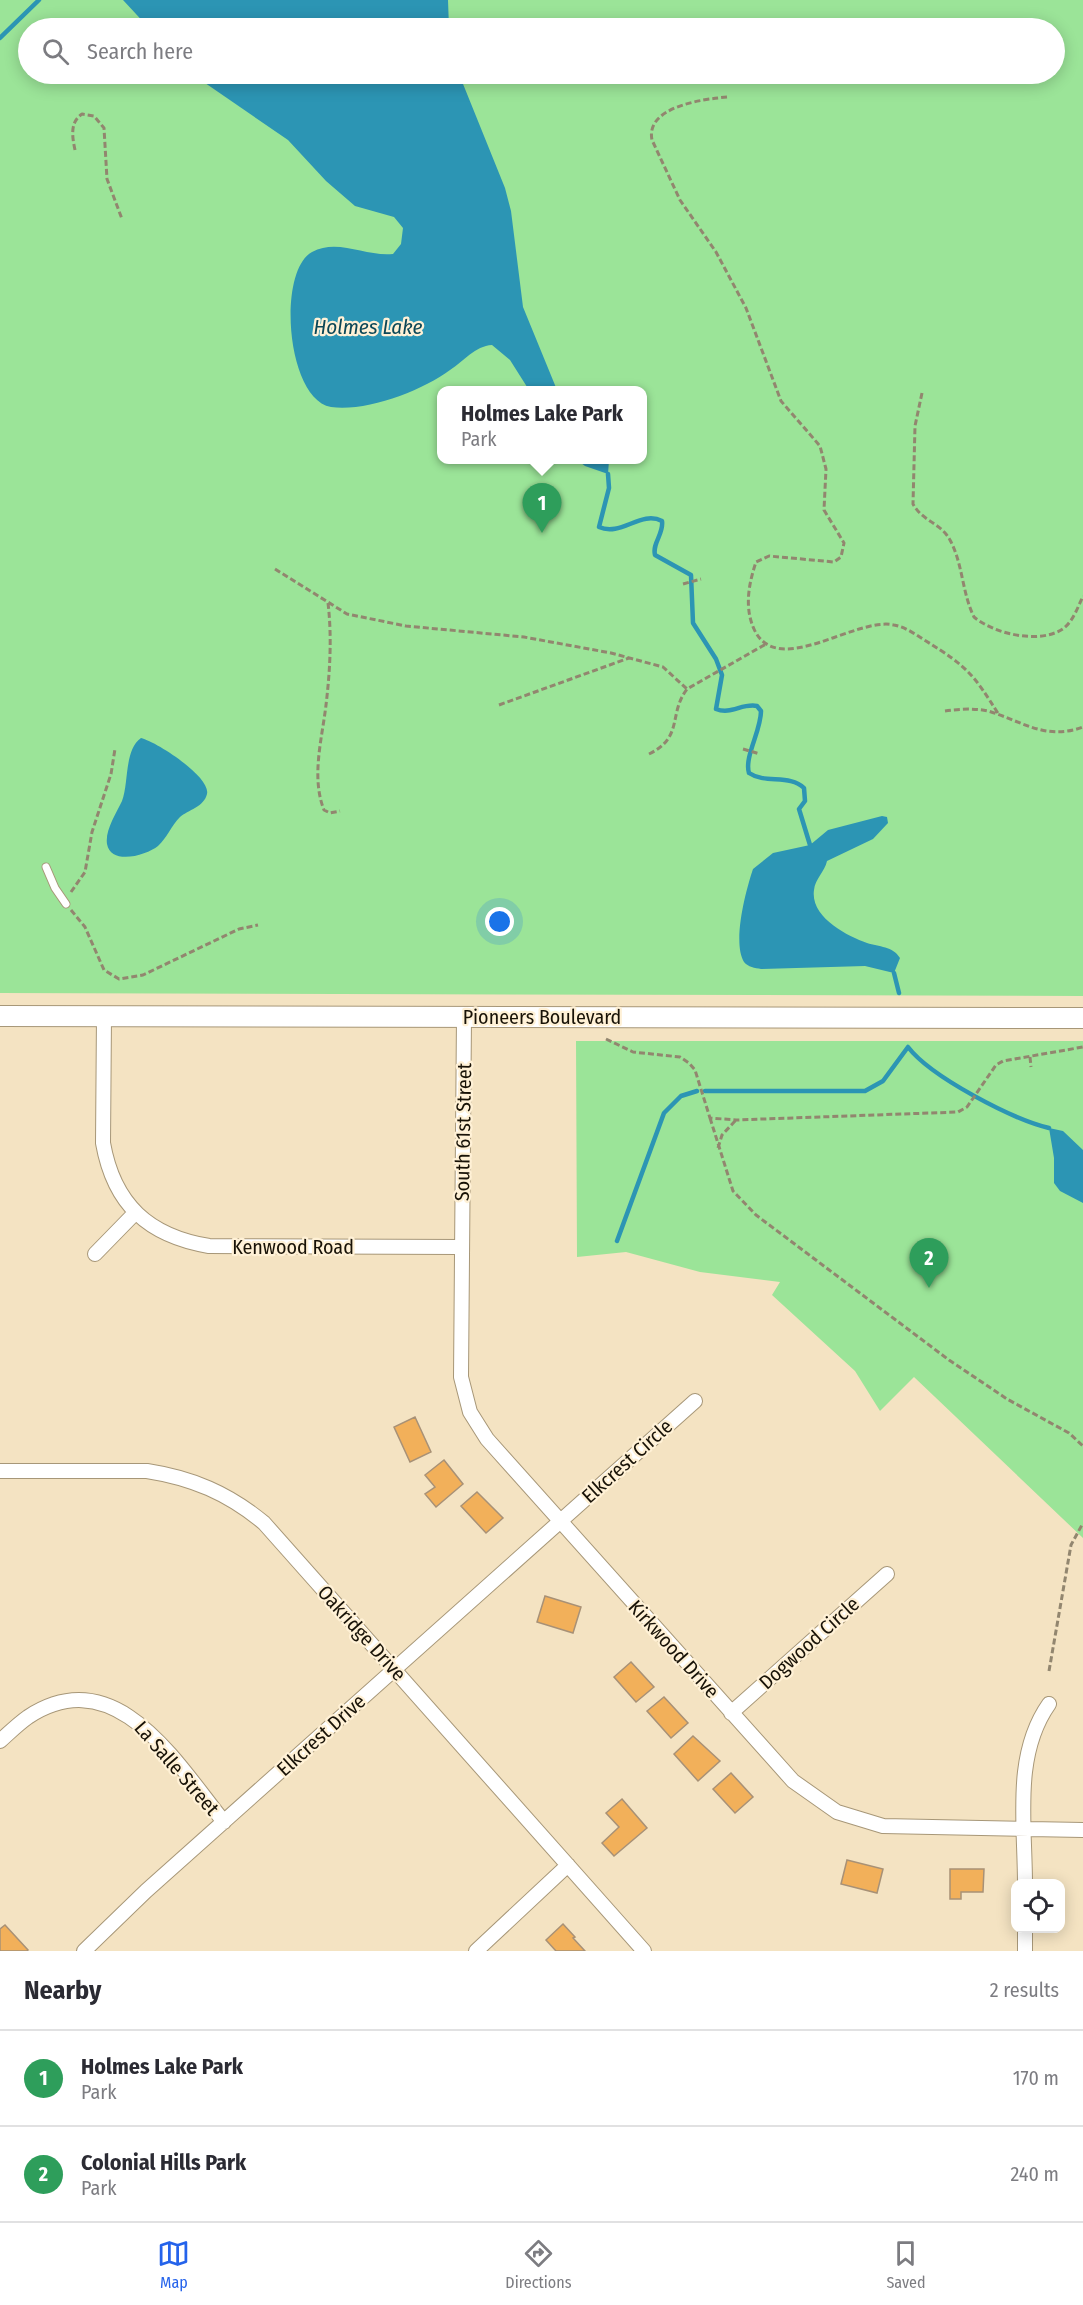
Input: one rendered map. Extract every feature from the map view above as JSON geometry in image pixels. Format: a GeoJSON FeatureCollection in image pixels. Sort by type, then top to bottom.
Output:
{"type":"FeatureCollection","features":[{"type":"Feature","properties":{"kind":"main road","name":"Pioneers Boulevard"},"geometry":{"type":"LineString","coordinates":[[0,1016],[1083,1018]]}},
{"type":"Feature","properties":{"kind":"street"},"geometry":{"type":"LineString","coordinates":[[95,1254],[135,1213],[115,1184],[105,1153],[104,1016]]}},
{"type":"Feature","properties":{"kind":"street","name":"South 61st Street"},"geometry":{"type":"LineString","coordinates":[[461,1247],[464,1017]]}},
{"type":"Feature","properties":{"kind":"street","name":"Kenwood Road"},"geometry":{"type":"LineString","coordinates":[[135,1213],[168,1236],[209,1246],[461,1247]]}},
{"type":"Feature","properties":{"kind":"street","name":"Kirkwood Drive"},"geometry":{"type":"LineString","coordinates":[[461,1247],[461,1377],[466,1400],[487,1439],[793,1781],[816,1800],[860,1821],[908,1829],[1083,1830]]}},
{"type":"Feature","properties":{"kind":"street","name":"Elkcrest Circle"},"geometry":{"type":"LineString","coordinates":[[560,1521],[694,1401]]}},
{"type":"Feature","properties":{"kind":"street","name":"Oakridge Drive"},"geometry":{"type":"LineString","coordinates":[[0,1471],[147,1471],[194,1481],[221,1492],[264,1523],[644,1951]]}},
{"type":"Feature","properties":{"kind":"street","name":"Elkcrest Drive"},"geometry":{"type":"LineString","coordinates":[[84,1951],[224,1822],[560,1521]]}},
{"type":"Feature","properties":{"kind":"street","name":"Dogwood Circle"},"geometry":{"type":"LineString","coordinates":[[731,1713],[887,1574]]}},
{"type":"Feature","properties":{"kind":"street","name":"La Salle Street"},"geometry":{"type":"LineString","coordinates":[[0,1741],[27,1718],[58,1704],[92,1702],[110,1706],[128,1714],[151,1733],[224,1822]]}},
{"type":"Feature","properties":{"kind":"street"},"geometry":{"type":"LineString","coordinates":[[1025,1879],[1024,1767],[1028,1746],[1038,1719],[1049,1704]]}},
{"type":"Feature","properties":{"kind":"street"},"geometry":{"type":"LineString","coordinates":[[476,1951],[568,1865]]}},
{"type":"Feature","properties":{"kind":"street"},"geometry":{"type":"LineString","coordinates":[[1025,1933],[1025,1951]]}},
{"type":"Feature","properties":{"kind":"lane"},"geometry":{"type":"LineString","coordinates":[[46,867],[55,888],[66,904]]}},
{"type":"Feature","properties":{"kind":"path"},"geometry":{"type":"LineString","coordinates":[[727,97],[682,104],[653,124],[650,132],[652,140],[680,200],[716,252],[746,308],[781,401],[820,446],[826,469],[824,510],[844,543],[841,557],[834,561],[769,556],[756,561],[749,590],[748,612],[757,636],[766,644],[796,649],[873,626],[899,626],[967,668],[999,716]]}},
{"type":"Feature","properties":{"kind":"path"},"geometry":{"type":"LineString","coordinates":[[75,150],[72,131],[77,118],[82,114],[94,116],[104,128],[107,179],[122,219]]}},
{"type":"Feature","properties":{"kind":"path"},"geometry":{"type":"LineString","coordinates":[[922,393],[915,426],[913,504],[917,513],[943,529],[950,541],[974,617],[989,627],[1005,632],[1026,636],[1052,634],[1071,621],[1083,596]]}},
{"type":"Feature","properties":{"kind":"path"},"geometry":{"type":"LineString","coordinates":[[275,569],[346,614],[435,630],[524,637],[630,657],[663,667],[687,688]]}},
{"type":"Feature","properties":{"kind":"path"},"geometry":{"type":"LineString","coordinates":[[683,584],[701,579]]}},
{"type":"Feature","properties":{"kind":"path"},"geometry":{"type":"LineString","coordinates":[[328,603],[329,658],[326,703],[320,732],[318,788],[324,810],[330,813],[340,811]]}},
{"type":"Feature","properties":{"kind":"path"},"geometry":{"type":"LineString","coordinates":[[649,754],[660,749],[672,735],[679,701],[687,688],[766,644]]}},
{"type":"Feature","properties":{"kind":"path"},"geometry":{"type":"LineString","coordinates":[[499,705],[630,657]]}},
{"type":"Feature","properties":{"kind":"path"},"geometry":{"type":"LineString","coordinates":[[945,711],[976,709],[1038,731],[1074,730],[1083,727]]}},
{"type":"Feature","properties":{"kind":"path"},"geometry":{"type":"LineString","coordinates":[[115,749],[107,789],[92,832],[85,872],[66,904],[85,927],[104,970],[120,979],[143,975],[239,929],[258,925]]}},
{"type":"Feature","properties":{"kind":"path"},"geometry":{"type":"LineString","coordinates":[[743,749],[760,754]]}},
{"type":"Feature","properties":{"kind":"path"},"geometry":{"type":"LineString","coordinates":[[606,1039],[633,1052],[680,1057],[695,1070],[733,1191],[756,1215],[949,1360],[1006,1399],[1069,1433],[1083,1446]]}},
{"type":"Feature","properties":{"kind":"path"},"geometry":{"type":"LineString","coordinates":[[710,1118],[736,1120],[958,1112],[971,1102],[996,1065],[1004,1060],[1083,1047]]}},
{"type":"Feature","properties":{"kind":"path"},"geometry":{"type":"LineString","coordinates":[[1030,1057],[1031,1067]]}},
{"type":"Feature","properties":{"kind":"path"},"geometry":{"type":"LineString","coordinates":[[718,1148],[722,1135],[736,1120]]}},
{"type":"Feature","properties":{"kind":"path"},"geometry":{"type":"LineString","coordinates":[[1049,1671],[1071,1545],[1083,1523]]}},
{"type":"Feature","properties":{"kind":"green space"},"geometry":{"type":"Polygon","coordinates":[[[0,0],[1083,0],[1083,996],[0,993],[0,0]]]}},
{"type":"Feature","properties":{"kind":"green space"},"geometry":{"type":"Polygon","coordinates":[[[576,1041],[1083,1041],[1083,1538],[914,1377],[880,1411],[855,1371],[772,1295],[780,1282],[700,1272],[626,1252],[577,1257],[576,1041]]]}},
{"type":"Feature","properties":{"kind":"water"},"geometry":{"type":"Polygon","coordinates":[[[123,0],[448,0],[449,18],[140,18],[123,0]]]}},
{"type":"Feature","properties":{"kind":"water","name":"Holmes Lake"},"geometry":{"type":"Polygon","coordinates":[[[207,84],[463,84],[505,188],[511,211],[523,307],[555,386],[526,386],[510,360],[492,345],[480,348],[425,385],[377,403],[345,408],[331,407],[316,399],[304,382],[296,359],[292,334],[291,307],[294,283],[301,264],[312,252],[322,248],[342,247],[393,254],[401,244],[403,228],[394,217],[355,206],[326,181],[288,140],[207,84]]]}},
{"type":"Feature","properties":{"kind":"water"},"geometry":{"type":"Polygon","coordinates":[[[582,464],[609,464],[608,474],[582,464]]]}},
{"type":"Feature","properties":{"kind":"water"},"geometry":{"type":"Polygon","coordinates":[[[141,738],[159,746],[182,761],[201,779],[207,794],[203,802],[180,817],[158,846],[146,853],[122,857],[110,851],[107,839],[124,794],[129,758],[141,738]]]}},
{"type":"Feature","properties":{"kind":"water"},"geometry":{"type":"Polygon","coordinates":[[[882,816],[887,817],[888,823],[873,839],[827,861],[815,886],[814,900],[824,917],[840,930],[867,943],[894,951],[900,958],[894,973],[865,966],[761,969],[746,964],[739,942],[744,902],[753,869],[773,853],[810,845],[828,830],[882,816]]]}},
{"type":"Feature","properties":{"kind":"water"},"geometry":{"type":"Polygon","coordinates":[[[1049,1128],[1063,1131],[1083,1150],[1083,1203],[1060,1191],[1054,1183],[1054,1158],[1049,1128]]]}},
{"type":"Feature","properties":{"kind":"building"},"geometry":{"type":"Polygon","coordinates":[[[415,1417],[431,1452],[410,1462],[394,1427],[415,1417]]]}},
{"type":"Feature","properties":{"kind":"building"},"geometry":{"type":"Polygon","coordinates":[[[444,1460],[463,1484],[436,1507],[425,1494],[435,1487],[425,1475],[444,1460]]]}},
{"type":"Feature","properties":{"kind":"building"},"geometry":{"type":"Polygon","coordinates":[[[477,1492],[503,1518],[486,1533],[461,1506],[477,1492]]]}},
{"type":"Feature","properties":{"kind":"building"},"geometry":{"type":"Polygon","coordinates":[[[545,1596],[581,1607],[573,1633],[537,1622],[545,1596]]]}},
{"type":"Feature","properties":{"kind":"building"},"geometry":{"type":"Polygon","coordinates":[[[631,1662],[654,1687],[636,1702],[614,1677],[631,1662]]]}},
{"type":"Feature","properties":{"kind":"building"},"geometry":{"type":"Polygon","coordinates":[[[664,1697],[688,1723],[671,1738],[647,1711],[664,1697]]]}},
{"type":"Feature","properties":{"kind":"building"},"geometry":{"type":"Polygon","coordinates":[[[693,1736],[720,1761],[698,1781],[674,1754],[693,1736]]]}},
{"type":"Feature","properties":{"kind":"building"},"geometry":{"type":"Polygon","coordinates":[[[731,1773],[753,1797],[735,1813],[713,1789],[731,1773]]]}},
{"type":"Feature","properties":{"kind":"building"},"geometry":{"type":"Polygon","coordinates":[[[622,1799],[647,1828],[614,1856],[602,1843],[619,1827],[606,1813],[622,1799]]]}},
{"type":"Feature","properties":{"kind":"building"},"geometry":{"type":"Polygon","coordinates":[[[847,1860],[883,1869],[877,1893],[841,1884],[847,1860]]]}},
{"type":"Feature","properties":{"kind":"building"},"geometry":{"type":"Polygon","coordinates":[[[950,1869],[984,1869],[983,1892],[961,1892],[961,1899],[950,1899],[950,1869]]]}},
{"type":"Feature","properties":{"kind":"building"},"geometry":{"type":"Polygon","coordinates":[[[563,1924],[585,1951],[556,1951],[546,1940],[563,1924]]]}},
{"type":"Feature","properties":{"kind":"building"},"geometry":{"type":"Polygon","coordinates":[[[5,1925],[27,1951],[0,1951],[0,1929],[5,1925]]]}},
{"type":"Feature","properties":{"kind":"waterway"},"geometry":{"type":"LineString","coordinates":[[21,18],[39,0]]}},
{"type":"Feature","properties":{"kind":"waterway"},"geometry":{"type":"LineString","coordinates":[[0,38],[18,20]]}},
{"type":"Feature","properties":{"kind":"waterway"},"geometry":{"type":"LineString","coordinates":[[608,474],[609,488],[599,527],[615,529],[646,519],[662,521],[655,546],[655,555],[691,575],[693,623],[716,659],[722,675],[716,709],[727,711],[746,706],[757,706],[761,711],[749,759],[749,773],[762,778],[792,781],[804,788],[805,801],[799,809],[810,845]]}},
{"type":"Feature","properties":{"kind":"waterway"},"geometry":{"type":"LineString","coordinates":[[894,973],[899,993]]}},
{"type":"Feature","properties":{"kind":"waterway"},"geometry":{"type":"LineString","coordinates":[[705,1091],[865,1091],[883,1081],[908,1047],[935,1071],[973,1095],[1015,1116],[1049,1128]]}},
{"type":"Feature","properties":{"kind":"waterway"},"geometry":{"type":"LineString","coordinates":[[617,1241],[664,1113],[681,1096],[697,1091]]}},
{"type":"Feature","properties":{"kind":"place","name":"Holmes Lake Park"},"geometry":{"type":"Point","coordinates":[542,533]}},
{"type":"Feature","properties":{"kind":"place","name":"Colonial Hills Park"},"geometry":{"type":"Point","coordinates":[929,1288]}}]}
